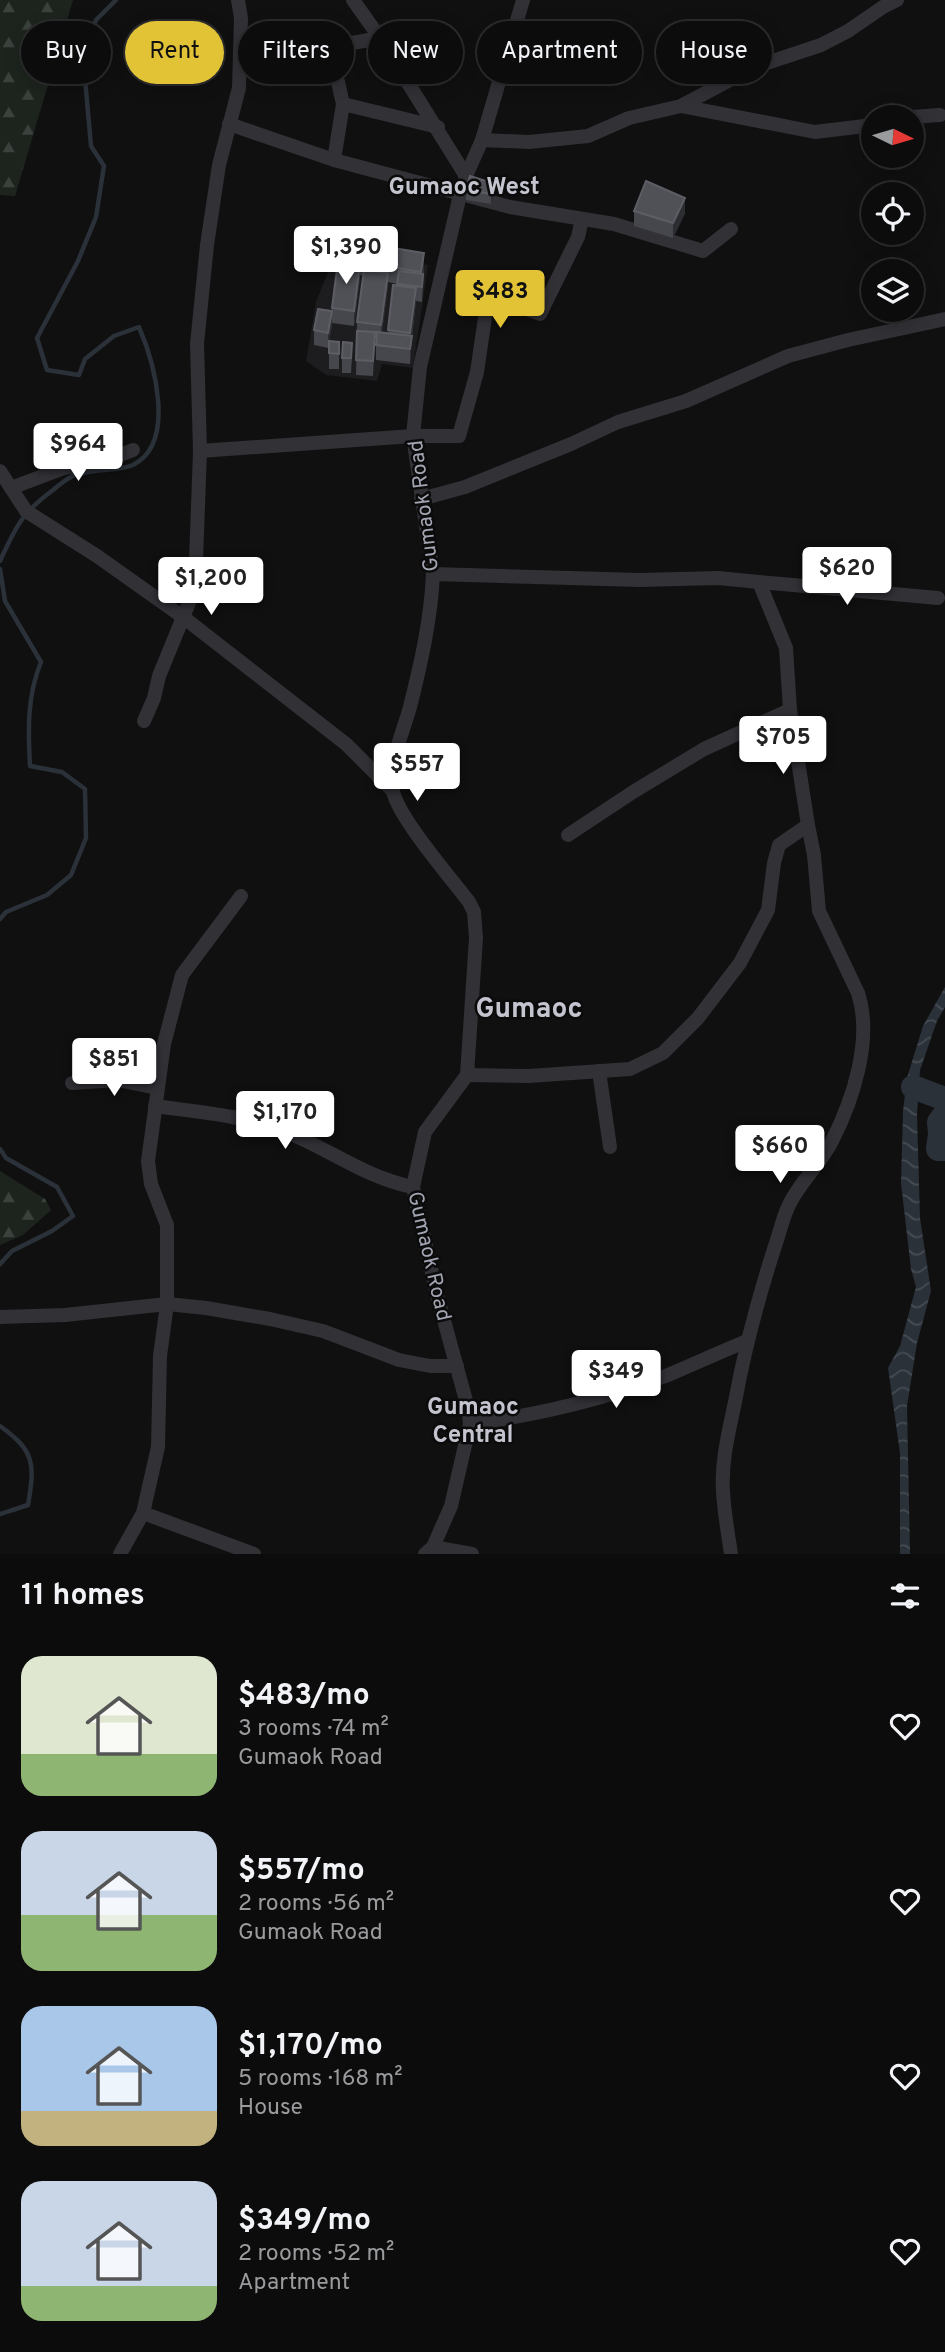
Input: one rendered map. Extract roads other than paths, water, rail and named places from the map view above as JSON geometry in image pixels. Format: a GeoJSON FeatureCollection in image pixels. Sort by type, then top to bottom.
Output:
{"type":"FeatureCollection","features":[{"type":"Feature","properties":{"kind":"street"},"geometry":{"type":"LineString","coordinates":[[144,720],[195,587],[200,451],[197,344],[219,165],[239,88],[241,19],[238,0]]}},
{"type":"Feature","properties":{"kind":"street"},"geometry":{"type":"LineString","coordinates":[[353,0],[368,21]]}},
{"type":"Feature","properties":{"kind":"street","name":"Gumaok Road"},"geometry":{"type":"LineString","coordinates":[[393,791],[394,763],[423,654],[432,594],[433,574],[413,436],[420,367],[460,195],[482,140],[523,0]]}},
{"type":"Feature","properties":{"kind":"street"},"geometry":{"type":"LineString","coordinates":[[482,140],[529,142],[588,136],[629,118],[681,106],[752,68],[821,45],[897,0]]}},
{"type":"Feature","properties":{"kind":"street"},"geometry":{"type":"LineString","coordinates":[[334,160],[343,104],[330,47],[368,40]]}},
{"type":"Feature","properties":{"kind":"street"},"geometry":{"type":"LineString","coordinates":[[410,84],[466,176]]}},
{"type":"Feature","properties":{"kind":"street"},"geometry":{"type":"LineString","coordinates":[[343,104],[438,127]]}},
{"type":"Feature","properties":{"kind":"street"},"geometry":{"type":"LineString","coordinates":[[681,106],[815,132],[861,126]]}},
{"type":"Feature","properties":{"kind":"street"},"geometry":{"type":"LineString","coordinates":[[924,116],[940,115]]}},
{"type":"Feature","properties":{"kind":"street"},"geometry":{"type":"LineString","coordinates":[[229,124],[334,160],[460,195],[510,207],[614,224],[703,251],[731,229]]}},
{"type":"Feature","properties":{"kind":"street"},"geometry":{"type":"LineString","coordinates":[[200,451],[413,436],[459,436],[477,372],[488,297],[540,314],[578,237],[582,219]]}},
{"type":"Feature","properties":{"kind":"street"},"geometry":{"type":"LineString","coordinates":[[421,499],[465,487],[618,422],[683,402],[792,355],[945,319]]}},
{"type":"Feature","properties":{"kind":"street"},"geometry":{"type":"LineString","coordinates":[[12,488],[64,468],[107,460],[132,450]]}},
{"type":"Feature","properties":{"kind":"street"},"geometry":{"type":"LineString","coordinates":[[0,471],[26,511],[97,555],[183,617],[346,744],[393,791],[404,816],[474,912],[476,938],[467,1075],[529,1076],[630,1069],[663,1053],[698,1018],[740,963],[768,910],[779,845],[808,825]]}},
{"type":"Feature","properties":{"kind":"street"},"geometry":{"type":"LineString","coordinates":[[433,574],[640,580],[718,578],[938,598]]}},
{"type":"Feature","properties":{"kind":"street"},"geometry":{"type":"LineString","coordinates":[[731,1554],[723,1491],[724,1459],[759,1293],[787,1209],[800,1184],[832,1142],[854,1087],[865,1031],[858,993],[819,911],[814,855],[790,710],[786,648],[759,582]]}},
{"type":"Feature","properties":{"kind":"street"},"geometry":{"type":"LineString","coordinates":[[568,835],[704,749],[790,710]]}},
{"type":"Feature","properties":{"kind":"street"},"geometry":{"type":"LineString","coordinates":[[120,1554],[143,1513],[158,1447],[160,1356],[167,1304],[167,1225],[151,1184],[148,1161],[164,1044],[182,975],[241,896]]}},
{"type":"Feature","properties":{"kind":"street"},"geometry":{"type":"LineString","coordinates":[[599,1071],[610,1147]]}},
{"type":"Feature","properties":{"kind":"street","name":"Gumaok Road"},"geometry":{"type":"LineString","coordinates":[[429,1550],[451,1506],[470,1424],[413,1187],[425,1132],[467,1075]]}},
{"type":"Feature","properties":{"kind":"street"},"geometry":{"type":"LineString","coordinates":[[72,1083],[118,1080],[157,1088]]}},
{"type":"Feature","properties":{"kind":"street"},"geometry":{"type":"LineString","coordinates":[[155,1106],[247,1120],[282,1130],[388,1182],[413,1187]]}},
{"type":"Feature","properties":{"kind":"street"},"geometry":{"type":"LineString","coordinates":[[0,1317],[65,1315],[167,1304],[206,1308],[323,1332],[400,1360],[430,1366],[457,1366]]}},
{"type":"Feature","properties":{"kind":"street"},"geometry":{"type":"LineString","coordinates":[[470,1424],[520,1417],[607,1395],[666,1375],[747,1341]]}},
{"type":"Feature","properties":{"kind":"street"},"geometry":{"type":"LineString","coordinates":[[143,1513],[254,1554]]}},
{"type":"Feature","properties":{"kind":"street"},"geometry":{"type":"LineString","coordinates":[[429,1550],[472,1554]]}},
{"type":"Feature","properties":{"kind":"water"},"geometry":{"type":"Polygon","coordinates":[[[945,987],[945,1007],[937,1021],[920,1070],[917,1114],[920,1218],[931,1291],[917,1343],[907,1406],[910,1554],[900,1554],[900,1453],[888,1368],[900,1346],[916,1287],[911,1269],[901,1183],[903,1111],[907,1078],[923,1026],[945,987]]]}},
{"type":"Feature","properties":{"kind":"waterway"},"geometry":{"type":"LineString","coordinates":[[0,561],[16,529],[42,498],[78,474],[133,465],[147,454],[155,439],[158,401],[151,360],[139,327],[114,336],[85,359],[79,375],[47,370],[37,338],[78,261],[96,217],[104,166],[91,146],[83,56],[96,20],[116,0]]}},
{"type":"Feature","properties":{"kind":"waterway"},"geometry":{"type":"LineString","coordinates":[[0,569],[5,601],[41,662],[31,700],[30,766],[62,772],[85,789],[86,838],[71,875],[47,895],[6,912],[0,919]]}},
{"type":"Feature","properties":{"kind":"waterway"},"geometry":{"type":"LineString","coordinates":[[913,1087],[945,1099]]}},
{"type":"Feature","properties":{"kind":"waterway"},"geometry":{"type":"LineString","coordinates":[[945,1114],[939,1122],[938,1149],[945,1149]]}},
{"type":"Feature","properties":{"kind":"waterway"},"geometry":{"type":"LineString","coordinates":[[0,1149],[6,1158],[57,1187],[73,1216],[52,1231],[12,1251],[0,1264]]}},
{"type":"Feature","properties":{"kind":"waterway"},"geometry":{"type":"LineString","coordinates":[[0,1426],[26,1451],[32,1479],[28,1505],[0,1514]]}},
{"type":"Feature","properties":{"kind":"district","name":"Gumaoc West"},"geometry":{"type":"Point","coordinates":[464,186]}},
{"type":"Feature","properties":{"kind":"district","name":"Gumaoc"},"geometry":{"type":"Point","coordinates":[529,1007]}},
{"type":"Feature","properties":{"kind":"district","name":"Gumaoc Central"},"geometry":{"type":"Point","coordinates":[473,1420]}}]}
